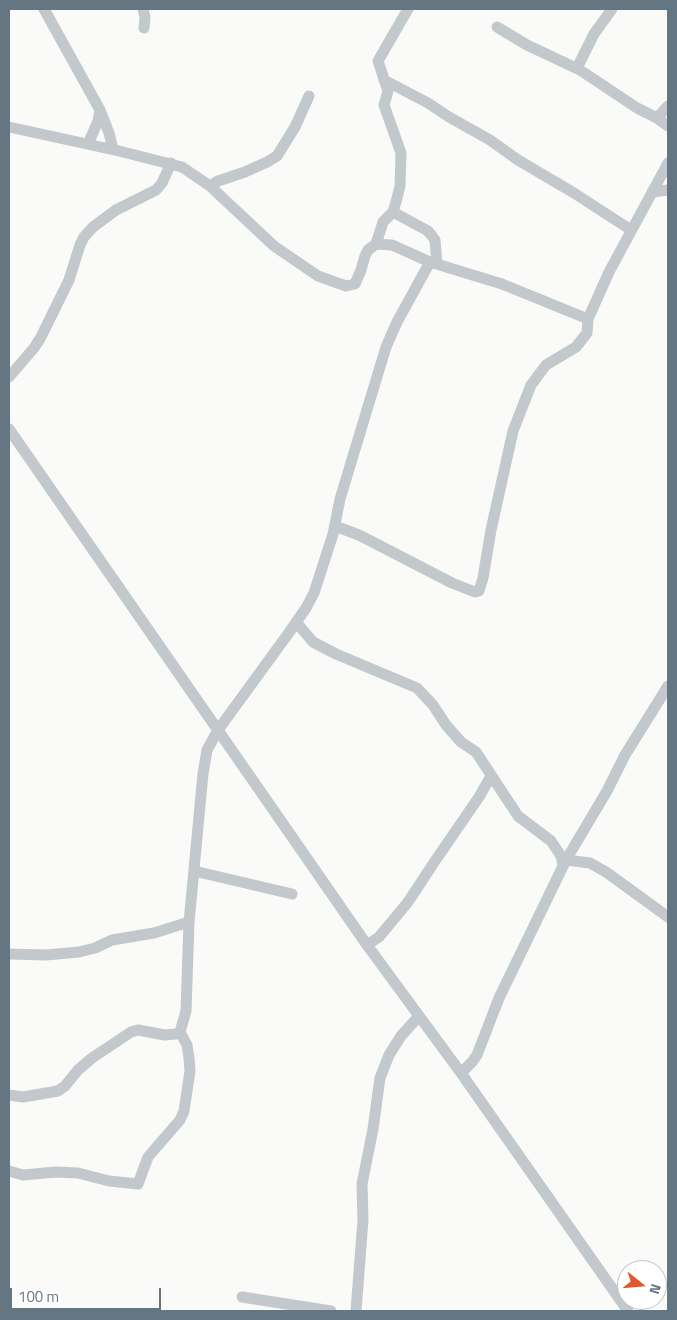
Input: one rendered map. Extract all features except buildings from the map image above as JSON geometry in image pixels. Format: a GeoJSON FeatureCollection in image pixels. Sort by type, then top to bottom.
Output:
{"type":"FeatureCollection","features":[{"type":"Feature","properties":{"kind":"street"},"geometry":{"type":"LineString","coordinates":[[44,9],[100,110],[109,133],[112,149]]}},
{"type":"Feature","properties":{"kind":"street"},"geometry":{"type":"LineString","coordinates":[[143,9],[145,17],[144,28]]}},
{"type":"Feature","properties":{"kind":"street"},"geometry":{"type":"LineString","coordinates":[[381,244],[381,230],[384,220],[393,212],[400,186],[401,153],[384,105],[388,91],[378,61],[408,9]]}},
{"type":"Feature","properties":{"kind":"street"},"geometry":{"type":"LineString","coordinates":[[576,68],[594,34],[612,9]]}},
{"type":"Feature","properties":{"kind":"street"},"geometry":{"type":"LineString","coordinates":[[497,27],[527,45],[576,68],[668,126]]}},
{"type":"Feature","properties":{"kind":"street"},"geometry":{"type":"LineString","coordinates":[[384,80],[428,102],[449,118],[490,140],[518,160],[631,230]]}},
{"type":"Feature","properties":{"kind":"street"},"geometry":{"type":"LineString","coordinates":[[210,186],[218,180],[245,172],[277,156],[296,126],[309,96]]}},
{"type":"Feature","properties":{"kind":"street"},"geometry":{"type":"LineString","coordinates":[[657,118],[668,106]]}},
{"type":"Feature","properties":{"kind":"street"},"geometry":{"type":"LineString","coordinates":[[88,144],[98,121],[100,110]]}},
{"type":"Feature","properties":{"kind":"street"},"geometry":{"type":"LineString","coordinates":[[9,127],[112,149],[182,167],[210,186],[274,246],[318,276],[346,286],[355,284],[368,250],[381,244],[405,250],[433,263],[502,284],[588,319]]}},
{"type":"Feature","properties":{"kind":"street"},"geometry":{"type":"LineString","coordinates":[[335,526],[359,534],[458,585],[475,592],[479,591],[513,431],[531,385],[546,365],[576,347],[587,333],[588,319],[631,230],[668,163]]}},
{"type":"Feature","properties":{"kind":"street"},"geometry":{"type":"LineString","coordinates":[[9,376],[34,348],[41,337],[69,280],[84,237],[116,210],[156,190],[162,183],[170,164]]}},
{"type":"Feature","properties":{"kind":"street"},"geometry":{"type":"LineString","coordinates":[[652,192],[668,189],[660,178]]}},
{"type":"Feature","properties":{"kind":"street"},"geometry":{"type":"LineString","coordinates":[[9,1171],[23,1175],[56,1172],[78,1173],[109,1181],[138,1184],[148,1157],[180,1120],[184,1111],[188,1087],[189,1058],[187,1044],[180,1032],[186,1011],[189,922],[207,750],[218,730],[296,622],[314,593],[335,526],[342,490],[386,347],[397,322],[433,263],[434,240],[432,236],[428,231],[393,212]]}},
{"type":"Feature","properties":{"kind":"street"},"geometry":{"type":"LineString","coordinates":[[9,430],[367,945],[461,1073],[628,1311]]}},
{"type":"Feature","properties":{"kind":"street"},"geometry":{"type":"LineString","coordinates":[[296,622],[313,642],[336,654],[417,688],[433,705],[461,742],[476,752],[518,816],[551,841],[564,863]]}},
{"type":"Feature","properties":{"kind":"street"},"geometry":{"type":"LineString","coordinates":[[461,1073],[477,1055],[499,998],[564,863],[607,791],[625,755],[668,686]]}},
{"type":"Feature","properties":{"kind":"street"},"geometry":{"type":"LineString","coordinates":[[367,945],[379,937],[408,902],[435,860],[480,798],[491,776]]}},
{"type":"Feature","properties":{"kind":"street"},"geometry":{"type":"LineString","coordinates":[[564,863],[590,864],[668,917]]}},
{"type":"Feature","properties":{"kind":"street"},"geometry":{"type":"LineString","coordinates":[[194,871],[292,894]]}},
{"type":"Feature","properties":{"kind":"street"},"geometry":{"type":"LineString","coordinates":[[9,954],[46,955],[79,952],[95,948],[112,940],[154,933],[189,922]]}},
{"type":"Feature","properties":{"kind":"street"},"geometry":{"type":"LineString","coordinates":[[356,1311],[363,1220],[362,1184],[373,1129],[380,1078],[389,1055],[400,1036],[419,1016]]}},
{"type":"Feature","properties":{"kind":"street"},"geometry":{"type":"LineString","coordinates":[[9,1096],[58,1091],[92,1058],[131,1032],[138,1030],[165,1035],[180,1032]]}},
{"type":"Feature","properties":{"kind":"street"},"geometry":{"type":"LineString","coordinates":[[242,1297],[332,1311]]}}]}
